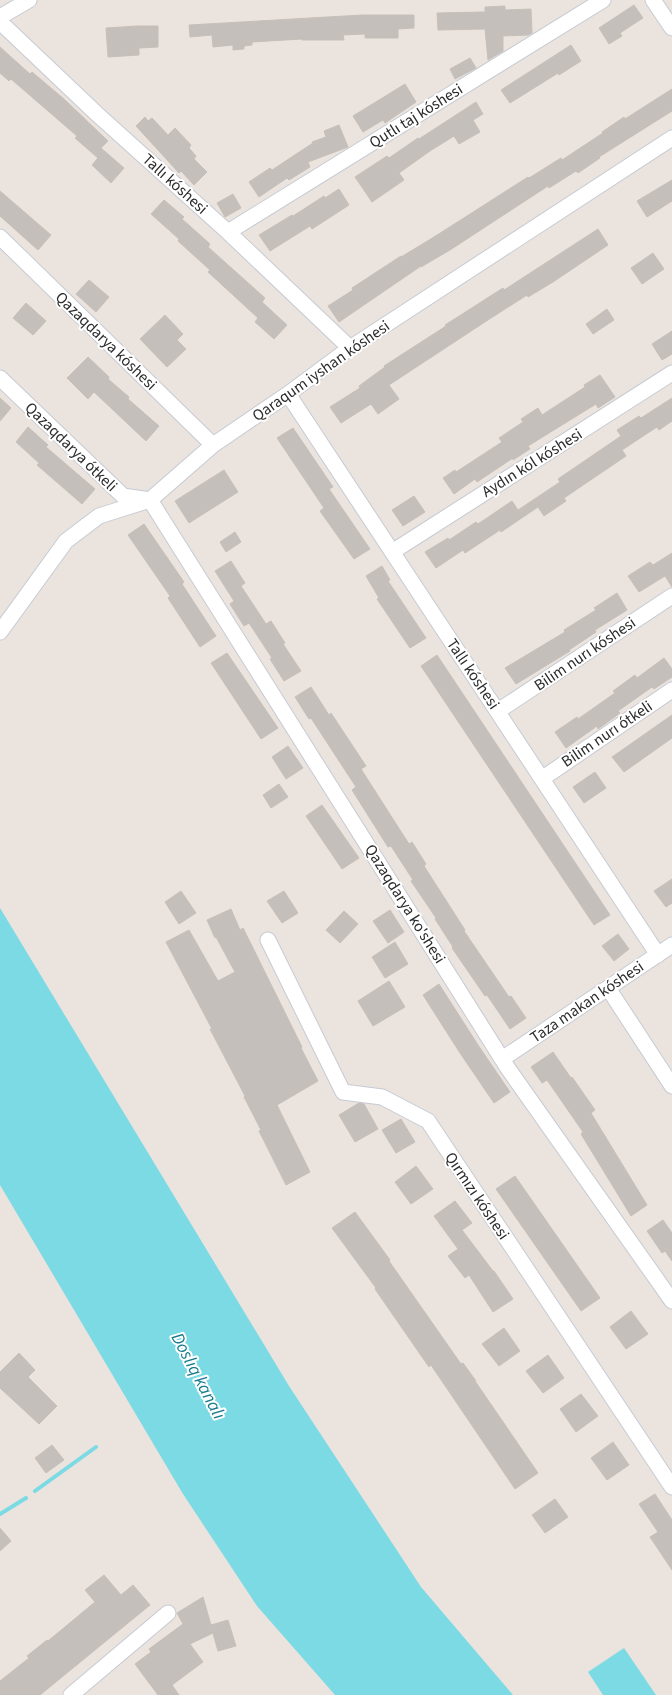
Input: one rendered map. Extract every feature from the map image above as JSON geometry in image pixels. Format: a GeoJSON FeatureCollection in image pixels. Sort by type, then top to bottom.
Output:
{"type":"FeatureCollection","features":[{"type":"Feature","properties":{"kind":"street"},"geometry":{"type":"LineString","coordinates":[[0,17],[28,0]]}},
{"type":"Feature","properties":{"kind":"street","name":"Qutlı taj kóshesi"},"geometry":{"type":"LineString","coordinates":[[228,232],[604,0]]}},
{"type":"Feature","properties":{"kind":"street"},"geometry":{"type":"LineString","coordinates":[[653,0],[672,28]]}},
{"type":"Feature","properties":{"kind":"street","name":"Tallı kóshesi"},"geometry":{"type":"LineString","coordinates":[[0,22],[97,114],[228,232],[350,348]]}},
{"type":"Feature","properties":{"kind":"street","name":"Qaraqum iyshan kóshesi"},"geometry":{"type":"LineString","coordinates":[[0,632],[66,541],[100,516],[150,500],[212,445],[288,394],[350,348],[672,138]]}},
{"type":"Feature","properties":{"kind":"street","name":"Qazaqdarya kóshesi"},"geometry":{"type":"LineString","coordinates":[[0,237],[212,445]]}},
{"type":"Feature","properties":{"kind":"street","name":"Aydın kól kóshesi"},"geometry":{"type":"LineString","coordinates":[[392,552],[672,373]]}},
{"type":"Feature","properties":{"kind":"street","name":"Qazaqdarya ótkeli"},"geometry":{"type":"LineString","coordinates":[[0,378],[123,496],[150,500]]}},
{"type":"Feature","properties":{"kind":"street","name":"Tallı kóshesi"},"geometry":{"type":"LineString","coordinates":[[288,394],[658,955]]}},
{"type":"Feature","properties":{"kind":"street","name":"Qazaqdarya ko'shesi"},"geometry":{"type":"LineString","coordinates":[[150,500],[502,1059],[672,1301]]}},
{"type":"Feature","properties":{"kind":"street","name":"Bilim nurı kóshesi"},"geometry":{"type":"LineString","coordinates":[[498,711],[672,596]]}},
{"type":"Feature","properties":{"kind":"street","name":"Bilim nurı ótkeli"},"geometry":{"type":"LineString","coordinates":[[542,778],[672,690]]}},
{"type":"Feature","properties":{"kind":"street","name":"Qırmızı kóshesi"},"geometry":{"type":"LineString","coordinates":[[268,940],[343,1092],[382,1097],[428,1121],[666,1466],[672,1487]]}},
{"type":"Feature","properties":{"kind":"street","name":"Taza makan kóshesi"},"geometry":{"type":"LineString","coordinates":[[502,1059],[672,945]]}},
{"type":"Feature","properties":{"kind":"street"},"geometry":{"type":"LineString","coordinates":[[608,988],[672,1086]]}},
{"type":"Feature","properties":{"kind":"street"},"geometry":{"type":"LineString","coordinates":[[71,1695],[168,1613]]}},
{"type":"Feature","properties":{"kind":"water","name":"Doslıq kanalı"},"geometry":{"type":"Polygon","coordinates":[[[0,908],[289,1386],[421,1587],[513,1695],[335,1695],[257,1606],[183,1494],[0,1185],[0,908]]]}},
{"type":"Feature","properties":{"kind":"water"},"geometry":{"type":"Polygon","coordinates":[[[624,1648],[656,1695],[603,1695],[588,1672],[624,1648]]]}},
{"type":"Feature","properties":{"kind":"building"},"geometry":{"type":"Polygon","coordinates":[[[634,5],[643,18],[620,33],[622,36],[609,44],[599,28],[634,5]]]}},
{"type":"Feature","properties":{"kind":"building"},"geometry":{"type":"Polygon","coordinates":[[[505,6],[505,10],[531,9],[532,33],[528,35],[503,36],[503,51],[488,60],[485,29],[438,30],[437,13],[485,12],[485,7],[505,6]]]}},
{"type":"Feature","properties":{"kind":"building"},"geometry":{"type":"Polygon","coordinates":[[[362,15],[414,15],[414,28],[398,29],[398,38],[365,38],[365,34],[343,35],[344,40],[302,39],[252,42],[252,45],[244,46],[244,49],[233,50],[233,45],[213,47],[212,35],[190,37],[189,25],[362,15]]]}},
{"type":"Feature","properties":{"kind":"building"},"geometry":{"type":"Polygon","coordinates":[[[158,26],[158,47],[139,48],[139,55],[108,57],[106,28],[158,26]]]}},
{"type":"Feature","properties":{"kind":"building"},"geometry":{"type":"Polygon","coordinates":[[[571,45],[581,61],[510,103],[501,90],[571,45]]]}},
{"type":"Feature","properties":{"kind":"building"},"geometry":{"type":"Polygon","coordinates":[[[0,47],[30,74],[32,72],[64,99],[108,141],[101,148],[124,168],[111,183],[92,165],[98,158],[75,138],[77,136],[11,79],[9,81],[0,73],[0,47]]]}},
{"type":"Feature","properties":{"kind":"building"},"geometry":{"type":"Polygon","coordinates":[[[470,58],[476,68],[455,79],[450,69],[470,58]]]}},
{"type":"Feature","properties":{"kind":"building"},"geometry":{"type":"Polygon","coordinates":[[[405,84],[416,102],[385,123],[383,120],[363,132],[353,116],[405,84]]]}},
{"type":"Feature","properties":{"kind":"building"},"geometry":{"type":"Polygon","coordinates":[[[672,89],[672,111],[599,157],[578,173],[576,171],[549,188],[548,186],[450,250],[421,266],[339,322],[328,306],[401,256],[528,177],[561,158],[562,160],[624,117],[625,119],[672,89]]]}},
{"type":"Feature","properties":{"kind":"building"},"geometry":{"type":"Polygon","coordinates":[[[476,102],[483,114],[473,120],[480,132],[459,144],[454,136],[430,151],[399,173],[404,180],[372,202],[355,177],[387,156],[389,158],[476,102]]]}},
{"type":"Feature","properties":{"kind":"building"},"geometry":{"type":"Polygon","coordinates":[[[145,117],[148,121],[152,118],[168,135],[175,128],[191,145],[189,148],[196,156],[194,159],[207,172],[194,185],[181,171],[179,173],[136,126],[145,117]]]}},
{"type":"Feature","properties":{"kind":"building"},"geometry":{"type":"Polygon","coordinates":[[[339,125],[348,147],[308,162],[310,167],[289,180],[287,178],[259,197],[249,182],[270,168],[272,170],[312,142],[326,137],[324,131],[339,125]]]}},
{"type":"Feature","properties":{"kind":"building"},"geometry":{"type":"Polygon","coordinates":[[[672,180],[672,201],[647,217],[637,201],[672,180]]]}},
{"type":"Feature","properties":{"kind":"building"},"geometry":{"type":"Polygon","coordinates":[[[339,189],[349,205],[312,229],[310,226],[270,251],[259,235],[339,189]]]}},
{"type":"Feature","properties":{"kind":"building"},"geometry":{"type":"Polygon","coordinates":[[[0,191],[51,235],[38,250],[0,216],[0,191]]]}},
{"type":"Feature","properties":{"kind":"building"},"geometry":{"type":"Polygon","coordinates":[[[233,194],[241,208],[225,217],[217,203],[233,194]]]}},
{"type":"Feature","properties":{"kind":"building"},"geometry":{"type":"Polygon","coordinates":[[[164,200],[184,217],[182,219],[210,244],[208,247],[265,298],[262,302],[287,325],[274,339],[255,322],[258,318],[208,272],[210,270],[151,214],[164,200]]]}},
{"type":"Feature","properties":{"kind":"building"},"geometry":{"type":"Polygon","coordinates":[[[598,229],[608,245],[553,282],[528,297],[527,295],[389,385],[399,399],[378,414],[371,404],[341,423],[330,407],[360,388],[359,386],[384,366],[445,325],[503,288],[504,290],[598,229]]]}},
{"type":"Feature","properties":{"kind":"building"},"geometry":{"type":"Polygon","coordinates":[[[653,253],[664,269],[642,284],[631,268],[653,253]]]}},
{"type":"Feature","properties":{"kind":"building"},"geometry":{"type":"Polygon","coordinates":[[[89,280],[109,297],[96,312],[76,294],[89,280]]]}},
{"type":"Feature","properties":{"kind":"building"},"geometry":{"type":"Polygon","coordinates":[[[26,303],[46,321],[33,335],[13,318],[26,303]]]}},
{"type":"Feature","properties":{"kind":"building"},"geometry":{"type":"Polygon","coordinates":[[[607,309],[614,320],[593,334],[586,324],[607,309]]]}},
{"type":"Feature","properties":{"kind":"building"},"geometry":{"type":"Polygon","coordinates":[[[165,315],[183,334],[177,340],[186,349],[167,367],[140,339],[165,315]]]}},
{"type":"Feature","properties":{"kind":"building"},"geometry":{"type":"Polygon","coordinates":[[[672,331],[672,354],[662,360],[652,344],[672,331]]]}},
{"type":"Feature","properties":{"kind":"building"},"geometry":{"type":"Polygon","coordinates":[[[88,357],[109,377],[108,379],[129,397],[128,399],[159,426],[146,441],[94,392],[88,399],[67,378],[88,357]]]}},
{"type":"Feature","properties":{"kind":"building"},"geometry":{"type":"Polygon","coordinates":[[[600,375],[615,397],[598,408],[596,404],[528,446],[530,449],[513,460],[513,458],[477,482],[475,479],[454,494],[443,478],[455,470],[456,472],[502,442],[499,438],[523,422],[521,419],[538,408],[542,415],[600,375]]]}},
{"type":"Feature","properties":{"kind":"building"},"geometry":{"type":"Polygon","coordinates":[[[0,398],[11,408],[0,421],[0,398]]]}},
{"type":"Feature","properties":{"kind":"building"},"geometry":{"type":"Polygon","coordinates":[[[672,398],[672,421],[659,430],[657,427],[622,450],[626,456],[564,498],[566,501],[544,516],[538,507],[501,532],[500,530],[465,553],[463,550],[436,568],[425,552],[448,538],[449,540],[476,522],[478,524],[512,501],[518,510],[560,482],[558,479],[621,436],[617,430],[639,416],[641,418],[672,398]]]}},
{"type":"Feature","properties":{"kind":"building"},"geometry":{"type":"Polygon","coordinates":[[[28,427],[48,445],[46,447],[95,489],[82,504],[37,465],[39,463],[16,442],[28,427]]]}},
{"type":"Feature","properties":{"kind":"building"},"geometry":{"type":"Polygon","coordinates":[[[293,428],[333,487],[329,489],[370,549],[354,559],[320,511],[324,508],[277,438],[293,428]]]}},
{"type":"Feature","properties":{"kind":"building"},"geometry":{"type":"Polygon","coordinates":[[[224,470],[238,492],[189,523],[175,501],[224,470]]]}},
{"type":"Feature","properties":{"kind":"building"},"geometry":{"type":"Polygon","coordinates":[[[414,496],[425,512],[403,526],[392,510],[414,496]]]}},
{"type":"Feature","properties":{"kind":"building"},"geometry":{"type":"Polygon","coordinates":[[[144,524],[184,582],[182,584],[216,636],[200,647],[168,598],[170,596],[128,535],[144,524]]]}},
{"type":"Feature","properties":{"kind":"building"},"geometry":{"type":"Polygon","coordinates":[[[235,532],[241,542],[226,552],[220,542],[235,532]]]}},
{"type":"Feature","properties":{"kind":"building"},"geometry":{"type":"Polygon","coordinates":[[[672,553],[672,587],[665,576],[639,592],[628,576],[650,562],[653,565],[672,553]]]}},
{"type":"Feature","properties":{"kind":"building"},"geometry":{"type":"Polygon","coordinates":[[[231,561],[245,583],[241,586],[266,624],[271,621],[285,643],[283,644],[301,671],[284,681],[270,659],[272,658],[249,623],[244,626],[230,604],[234,601],[215,571],[231,561]]]}},
{"type":"Feature","properties":{"kind":"building"},"geometry":{"type":"Polygon","coordinates":[[[382,566],[390,580],[388,581],[426,638],[410,648],[377,599],[379,598],[366,576],[382,566]]]}},
{"type":"Feature","properties":{"kind":"building"},"geometry":{"type":"Polygon","coordinates":[[[617,593],[627,610],[595,630],[596,632],[570,651],[516,684],[505,668],[565,632],[564,630],[596,610],[594,608],[617,593]]]}},
{"type":"Feature","properties":{"kind":"building"},"geometry":{"type":"Polygon","coordinates":[[[227,653],[278,728],[261,739],[211,663],[227,653]]]}},
{"type":"Feature","properties":{"kind":"building"},"geometry":{"type":"Polygon","coordinates":[[[437,655],[610,915],[594,925],[421,666],[437,655]]]}},
{"type":"Feature","properties":{"kind":"building"},"geometry":{"type":"Polygon","coordinates":[[[664,658],[672,669],[672,677],[654,689],[652,687],[618,711],[620,713],[598,729],[597,726],[566,748],[555,732],[577,717],[578,719],[615,693],[613,691],[635,675],[637,678],[664,658]]]}},
{"type":"Feature","properties":{"kind":"building"},"geometry":{"type":"Polygon","coordinates":[[[311,687],[329,715],[331,713],[366,766],[361,769],[409,844],[412,842],[426,864],[424,866],[464,931],[509,997],[511,996],[526,1018],[510,1029],[452,948],[436,918],[411,881],[413,880],[391,846],[388,847],[352,790],[356,787],[295,697],[311,687]]]}},
{"type":"Feature","properties":{"kind":"building"},"geometry":{"type":"Polygon","coordinates":[[[672,715],[672,738],[624,772],[612,757],[672,715]]]}},
{"type":"Feature","properties":{"kind":"building"},"geometry":{"type":"Polygon","coordinates":[[[288,746],[303,768],[286,779],[272,757],[288,746]]]}},
{"type":"Feature","properties":{"kind":"building"},"geometry":{"type":"Polygon","coordinates":[[[595,772],[606,788],[584,803],[573,787],[595,772]]]}},
{"type":"Feature","properties":{"kind":"building"},"geometry":{"type":"Polygon","coordinates":[[[279,784],[288,797],[271,808],[263,795],[279,784]]]}},
{"type":"Feature","properties":{"kind":"building"},"geometry":{"type":"Polygon","coordinates":[[[322,805],[359,858],[342,869],[306,816],[322,805]]]}},
{"type":"Feature","properties":{"kind":"building"},"geometry":{"type":"Polygon","coordinates":[[[672,879],[672,903],[666,907],[654,891],[672,879]]]}},
{"type":"Feature","properties":{"kind":"building"},"geometry":{"type":"Polygon","coordinates":[[[181,891],[196,913],[179,924],[165,902],[181,891]]]}},
{"type":"Feature","properties":{"kind":"building"},"geometry":{"type":"Polygon","coordinates":[[[284,891],[298,913],[282,923],[267,901],[284,891]]]}},
{"type":"Feature","properties":{"kind":"building"},"geometry":{"type":"Polygon","coordinates":[[[231,909],[240,930],[243,928],[318,1081],[277,1105],[310,1172],[286,1185],[259,1131],[261,1130],[245,1096],[210,1029],[212,1029],[166,942],[189,930],[218,981],[235,972],[207,920],[231,909]]]}},
{"type":"Feature","properties":{"kind":"building"},"geometry":{"type":"Polygon","coordinates":[[[390,910],[404,932],[388,943],[373,921],[390,910]]]}},
{"type":"Feature","properties":{"kind":"building"},"geometry":{"type":"Polygon","coordinates":[[[344,911],[358,924],[340,943],[326,930],[344,911]]]}},
{"type":"Feature","properties":{"kind":"building"},"geometry":{"type":"Polygon","coordinates":[[[618,934],[629,949],[614,961],[602,946],[618,934]]]}},
{"type":"Feature","properties":{"kind":"building"},"geometry":{"type":"Polygon","coordinates":[[[395,942],[408,964],[385,978],[372,957],[395,942]]]}},
{"type":"Feature","properties":{"kind":"building"},"geometry":{"type":"Polygon","coordinates":[[[389,981],[405,1007],[373,1026],[358,1001],[389,981]]]}},
{"type":"Feature","properties":{"kind":"building"},"geometry":{"type":"Polygon","coordinates":[[[439,984],[510,1092],[494,1103],[423,995],[439,984]]]}},
{"type":"Feature","properties":{"kind":"building"},"geometry":{"type":"Polygon","coordinates":[[[553,1052],[595,1110],[591,1113],[647,1205],[631,1216],[581,1134],[583,1132],[547,1080],[542,1083],[531,1067],[553,1052]]]}},
{"type":"Feature","properties":{"kind":"building"},"geometry":{"type":"Polygon","coordinates":[[[359,1103],[364,1104],[378,1129],[355,1142],[339,1115],[359,1103]]]}},
{"type":"Feature","properties":{"kind":"building"},"geometry":{"type":"Polygon","coordinates":[[[401,1119],[415,1142],[396,1153],[382,1130],[401,1119]]]}},
{"type":"Feature","properties":{"kind":"building"},"geometry":{"type":"Polygon","coordinates":[[[416,1166],[433,1189],[411,1204],[395,1182],[416,1166]]]}},
{"type":"Feature","properties":{"kind":"building"},"geometry":{"type":"Polygon","coordinates":[[[515,1176],[600,1298],[581,1311],[496,1189],[515,1176]]]}},
{"type":"Feature","properties":{"kind":"building"},"geometry":{"type":"Polygon","coordinates":[[[455,1201],[472,1223],[462,1230],[513,1299],[493,1312],[469,1275],[465,1278],[448,1256],[458,1249],[434,1216],[455,1201]]]}},
{"type":"Feature","properties":{"kind":"building"},"geometry":{"type":"Polygon","coordinates":[[[355,1212],[461,1364],[463,1363],[476,1381],[538,1473],[515,1489],[431,1365],[429,1367],[376,1288],[332,1228],[355,1212]]]}},
{"type":"Feature","properties":{"kind":"building"},"geometry":{"type":"Polygon","coordinates":[[[663,1220],[672,1233],[672,1261],[665,1251],[662,1253],[647,1231],[663,1220]]]}},
{"type":"Feature","properties":{"kind":"building"},"geometry":{"type":"Polygon","coordinates":[[[631,1311],[648,1334],[626,1349],[610,1327],[631,1311]]]}},
{"type":"Feature","properties":{"kind":"building"},"geometry":{"type":"Polygon","coordinates":[[[504,1328],[520,1351],[499,1366],[482,1344],[504,1328]]]}},
{"type":"Feature","properties":{"kind":"building"},"geometry":{"type":"Polygon","coordinates":[[[19,1353],[35,1370],[28,1377],[57,1406],[39,1424],[0,1388],[0,1372],[19,1353]]]}},
{"type":"Feature","properties":{"kind":"building"},"geometry":{"type":"Polygon","coordinates":[[[548,1355],[564,1378],[543,1393],[526,1371],[548,1355]]]}},
{"type":"Feature","properties":{"kind":"building"},"geometry":{"type":"Polygon","coordinates":[[[581,1394],[598,1416],[576,1432],[560,1409],[581,1394]]]}},
{"type":"Feature","properties":{"kind":"building"},"geometry":{"type":"Polygon","coordinates":[[[613,1442],[629,1465],[607,1480],[591,1458],[613,1442]]]}},
{"type":"Feature","properties":{"kind":"building"},"geometry":{"type":"Polygon","coordinates":[[[52,1445],[64,1460],[46,1473],[35,1458],[52,1445]]]}},
{"type":"Feature","properties":{"kind":"building"},"geometry":{"type":"Polygon","coordinates":[[[655,1494],[672,1520],[672,1570],[650,1537],[658,1532],[639,1504],[655,1494]]]}},
{"type":"Feature","properties":{"kind":"building"},"geometry":{"type":"Polygon","coordinates":[[[555,1499],[568,1517],[545,1533],[532,1515],[555,1499]]]}},
{"type":"Feature","properties":{"kind":"building"},"geometry":{"type":"Polygon","coordinates":[[[0,1528],[11,1541],[0,1551],[0,1528]]]}},
{"type":"Feature","properties":{"kind":"building"},"geometry":{"type":"Polygon","coordinates":[[[104,1575],[121,1595],[133,1585],[150,1605],[40,1695],[0,1695],[0,1681],[29,1658],[27,1656],[95,1602],[85,1590],[104,1575]]]}},
{"type":"Feature","properties":{"kind":"building"},"geometry":{"type":"Polygon","coordinates":[[[203,1597],[211,1625],[228,1620],[236,1646],[218,1651],[213,1633],[190,1644],[203,1662],[172,1685],[179,1695],[158,1695],[135,1664],[151,1652],[149,1649],[183,1624],[177,1613],[203,1597]]]}},
{"type":"Feature","properties":{"kind":"waterway"},"geometry":{"type":"LineString","coordinates":[[35,1491],[96,1447]]}},
{"type":"Feature","properties":{"kind":"waterway"},"geometry":{"type":"LineString","coordinates":[[0,1514],[26,1498]]}}]}
